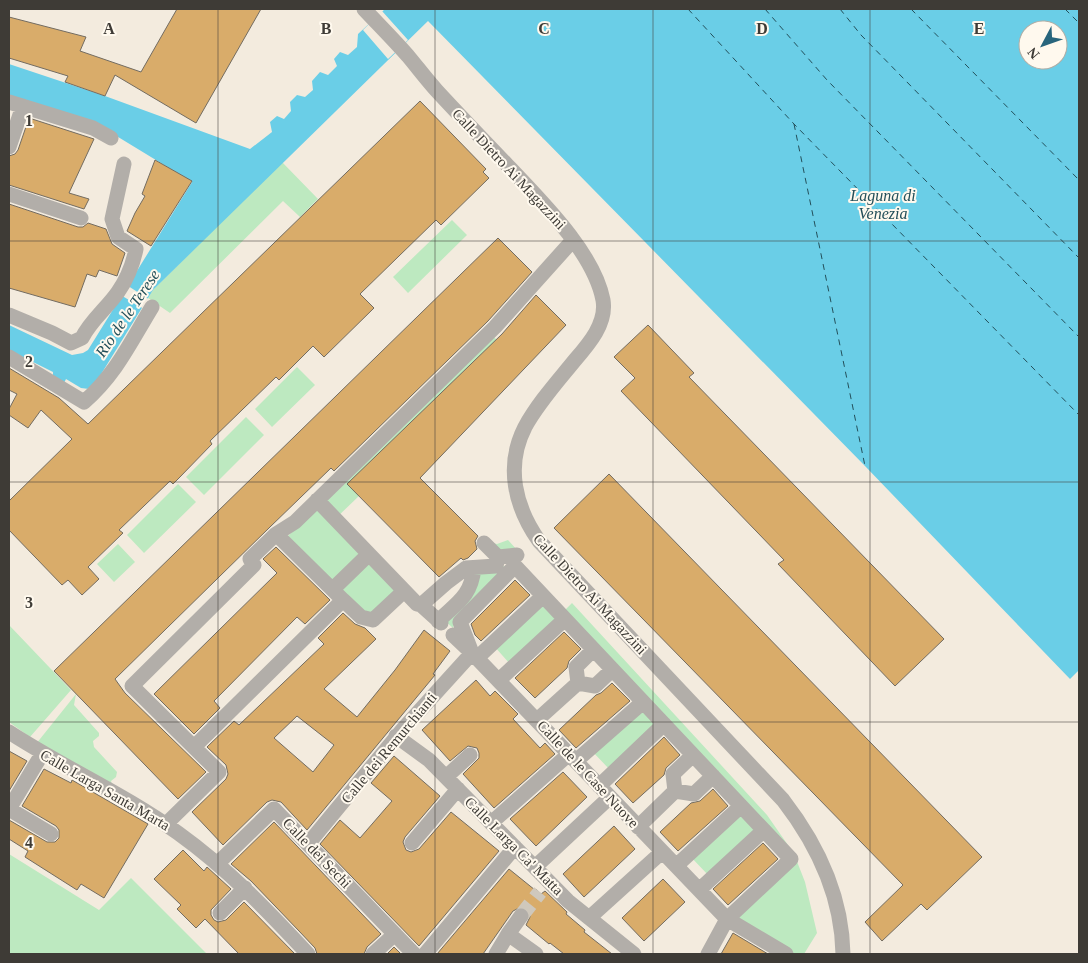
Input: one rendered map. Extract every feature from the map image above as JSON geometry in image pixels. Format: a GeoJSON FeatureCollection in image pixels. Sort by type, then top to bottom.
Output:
{"type":"FeatureCollection","features":[{"type":"Feature","properties":{"kind":"street","name":"Calle Dietro Ai Magazzini"},"geometry":{"type":"LineString","coordinates":[[366,10],[435,89],[544,203],[573,240],[601,292],[603,312],[600,323],[586,347],[532,415],[519,442],[514,471],[515,486],[523,515],[539,541],[795,816],[817,852],[832,890],[840,924],[843,954]]}},
{"type":"Feature","properties":{"kind":"street"},"geometry":{"type":"LineString","coordinates":[[9,147],[16,104],[93,128],[111,138]]}},
{"type":"Feature","properties":{"kind":"street"},"geometry":{"type":"LineString","coordinates":[[9,315],[72,343],[77,342],[118,293],[134,261],[136,249],[118,237],[112,220],[124,164]]}},
{"type":"Feature","properties":{"kind":"street"},"geometry":{"type":"LineString","coordinates":[[9,194],[81,218]]}},
{"type":"Feature","properties":{"kind":"street"},"geometry":{"type":"LineString","coordinates":[[166,824],[220,772],[132,686],[254,565],[250,559],[276,534],[294,522],[495,327],[573,240]]}},
{"type":"Feature","properties":{"kind":"street"},"geometry":{"type":"LineString","coordinates":[[9,357],[84,402],[101,388],[120,361],[152,307]]}},
{"type":"Feature","properties":{"kind":"street"},"geometry":{"type":"LineString","coordinates":[[317,500],[417,604],[421,605],[440,622],[467,594],[473,579],[474,568]]}},
{"type":"Feature","properties":{"kind":"street"},"geometry":{"type":"LineString","coordinates":[[276,534],[361,617],[373,620],[404,591]]}},
{"type":"Feature","properties":{"kind":"street"},"geometry":{"type":"LineString","coordinates":[[484,543],[498,557]]}},
{"type":"Feature","properties":{"kind":"street"},"geometry":{"type":"LineString","coordinates":[[194,747],[338,595],[368,554]]}},
{"type":"Feature","properties":{"kind":"street"},"geometry":{"type":"LineString","coordinates":[[498,557],[517,555]]}},
{"type":"Feature","properties":{"kind":"street"},"geometry":{"type":"LineString","coordinates":[[421,605],[466,568],[496,566],[498,557]]}},
{"type":"Feature","properties":{"kind":"street","name":"Calle de le Case Nuove"},"geometry":{"type":"LineString","coordinates":[[543,596],[514,566],[457,628],[474,655],[727,919],[770,950],[786,954]]}},
{"type":"Feature","properties":{"kind":"street"},"geometry":{"type":"LineString","coordinates":[[543,596],[791,859],[727,919],[708,954]]}},
{"type":"Feature","properties":{"kind":"street","name":"Calle dei Remurchianti"},"geometry":{"type":"LineString","coordinates":[[308,844],[396,736],[474,655],[543,596]]}},
{"type":"Feature","properties":{"kind":"street"},"geometry":{"type":"LineString","coordinates":[[499,680],[565,619]]}},
{"type":"Feature","properties":{"kind":"street"},"geometry":{"type":"LineString","coordinates":[[578,683],[576,667],[593,650]]}},
{"type":"Feature","properties":{"kind":"street"},"geometry":{"type":"LineString","coordinates":[[578,683],[595,686],[612,670]]}},
{"type":"Feature","properties":{"kind":"street"},"geometry":{"type":"LineString","coordinates":[[537,720],[578,683]]}},
{"type":"Feature","properties":{"kind":"street"},"geometry":{"type":"LineString","coordinates":[[491,823],[643,702]]}},
{"type":"Feature","properties":{"kind":"street"},"geometry":{"type":"LineString","coordinates":[[599,786],[664,724]]}},
{"type":"Feature","properties":{"kind":"street","name":"Calle Larga Santa Marta"},"geometry":{"type":"LineString","coordinates":[[9,732],[107,783],[128,800],[166,824],[218,863],[246,888],[308,954]]}},
{"type":"Feature","properties":{"kind":"street","name":"Calle Larga Ca' Matta"},"geometry":{"type":"LineString","coordinates":[[396,736],[429,760],[535,867],[544,886],[568,901],[629,953]]}},
{"type":"Feature","properties":{"kind":"street"},"geometry":{"type":"LineString","coordinates":[[40,749],[9,809],[50,834]]}},
{"type":"Feature","properties":{"kind":"street"},"geometry":{"type":"LineString","coordinates":[[675,792],[674,774],[693,755]]}},
{"type":"Feature","properties":{"kind":"street"},"geometry":{"type":"LineString","coordinates":[[446,777],[470,756]]}},
{"type":"Feature","properties":{"kind":"street"},"geometry":{"type":"LineString","coordinates":[[638,827],[675,792],[694,794],[713,776]]}},
{"type":"Feature","properties":{"kind":"street"},"geometry":{"type":"LineString","coordinates":[[412,843],[458,789]]}},
{"type":"Feature","properties":{"kind":"street"},"geometry":{"type":"LineString","coordinates":[[535,867],[610,797]]}},
{"type":"Feature","properties":{"kind":"street"},"geometry":{"type":"LineString","coordinates":[[676,866],[741,806]]}},
{"type":"Feature","properties":{"kind":"street","name":"Calle dei Sechi"},"geometry":{"type":"LineString","coordinates":[[218,863],[274,809],[414,954]]}},
{"type":"Feature","properties":{"kind":"street"},"geometry":{"type":"LineString","coordinates":[[699,890],[764,830]]}},
{"type":"Feature","properties":{"kind":"street"},"geometry":{"type":"LineString","coordinates":[[425,954],[515,847]]}},
{"type":"Feature","properties":{"kind":"street"},"geometry":{"type":"LineString","coordinates":[[589,918],[662,852]]}},
{"type":"Feature","properties":{"kind":"street"},"geometry":{"type":"LineString","coordinates":[[220,913],[246,888]]}},
{"type":"Feature","properties":{"kind":"street"},"geometry":{"type":"LineString","coordinates":[[496,954],[521,916]]}},
{"type":"Feature","properties":{"kind":"street"},"geometry":{"type":"LineString","coordinates":[[373,954],[395,934]]}},
{"type":"Feature","properties":{"kind":"street"},"geometry":{"type":"LineString","coordinates":[[508,934],[536,954]]}},
{"type":"Feature","properties":{"kind":"green space"},"geometry":{"type":"Polygon","coordinates":[[[282,162],[318,199],[300,217],[283,201],[170,313],[148,298],[153,290],[282,162]]]}},
{"type":"Feature","properties":{"kind":"green space"},"geometry":{"type":"Polygon","coordinates":[[[452,220],[467,235],[408,293],[393,277],[452,220]]]}},
{"type":"Feature","properties":{"kind":"green space"},"geometry":{"type":"Polygon","coordinates":[[[490,332],[500,344],[359,496],[335,519],[404,591],[373,620],[283,541],[490,332]]]}},
{"type":"Feature","properties":{"kind":"green space"},"geometry":{"type":"Polygon","coordinates":[[[297,367],[315,385],[272,427],[255,409],[297,367]]]}},
{"type":"Feature","properties":{"kind":"green space"},"geometry":{"type":"Polygon","coordinates":[[[246,417],[264,435],[204,495],[186,477],[246,417]]]}},
{"type":"Feature","properties":{"kind":"green space"},"geometry":{"type":"Polygon","coordinates":[[[178,484],[196,502],[144,553],[127,535],[178,484]]]}},
{"type":"Feature","properties":{"kind":"green space"},"geometry":{"type":"Polygon","coordinates":[[[508,540],[518,551],[499,556],[485,541],[497,544],[508,540]]]}},
{"type":"Feature","properties":{"kind":"green space"},"geometry":{"type":"Polygon","coordinates":[[[118,544],[135,562],[114,582],[97,564],[118,544]]]}},
{"type":"Feature","properties":{"kind":"green space"},"geometry":{"type":"Polygon","coordinates":[[[520,559],[456,620],[453,628],[444,620],[478,570],[511,565],[520,559]]]}},
{"type":"Feature","properties":{"kind":"green space"},"geometry":{"type":"Polygon","coordinates":[[[543,600],[560,619],[511,665],[494,646],[543,600]]]}},
{"type":"Feature","properties":{"kind":"green space"},"geometry":{"type":"Polygon","coordinates":[[[572,603],[767,815],[790,848],[805,882],[817,933],[804,954],[792,954],[738,924],[736,914],[793,861],[562,613],[572,603]]]}},
{"type":"Feature","properties":{"kind":"green space"},"geometry":{"type":"Polygon","coordinates":[[[9,625],[71,690],[30,737],[9,722],[9,625]]]}},
{"type":"Feature","properties":{"kind":"green space"},"geometry":{"type":"Polygon","coordinates":[[[76,694],[74,705],[99,733],[99,736],[93,741],[94,747],[117,772],[116,777],[111,781],[112,785],[36,744],[76,694]]]}},
{"type":"Feature","properties":{"kind":"green space"},"geometry":{"type":"Polygon","coordinates":[[[641,704],[660,724],[611,771],[591,750],[641,704]]]}},
{"type":"Feature","properties":{"kind":"green space"},"geometry":{"type":"Polygon","coordinates":[[[739,809],[759,830],[709,876],[689,855],[739,809]]]}},
{"type":"Feature","properties":{"kind":"green space"},"geometry":{"type":"Polygon","coordinates":[[[9,854],[99,910],[131,878],[207,954],[9,954],[9,854]]]}},
{"type":"Feature","properties":{"kind":"water","name":"Laguna di Venezia"},"geometry":{"type":"Polygon","coordinates":[[[385,9],[1079,9],[1079,670],[1070,679],[865,466],[428,21],[153,290],[95,384],[89,389],[81,388],[66,379],[64,383],[53,377],[53,372],[9,350],[9,325],[72,355],[88,350],[192,182],[105,129],[9,98],[9,64],[105,96],[250,149],[272,132],[270,122],[277,116],[284,119],[291,111],[290,102],[297,95],[305,97],[313,90],[312,81],[320,72],[328,75],[337,66],[334,59],[340,52],[348,55],[357,47],[358,34],[385,9]]]}},
{"type":"Feature","properties":{"kind":"pier"},"geometry":{"type":"Polygon","coordinates":[[[382,11],[408,40],[388,59],[363,30],[382,11]]]}},
{"type":"Feature","properties":{"kind":"pier"},"geometry":{"type":"Polygon","coordinates":[[[125,284],[150,300],[144,309],[119,294],[125,284]]]}},
{"type":"Feature","properties":{"kind":"building"},"geometry":{"type":"Polygon","coordinates":[[[177,9],[261,9],[196,123],[115,75],[105,96],[65,82],[68,76],[9,58],[9,17],[86,37],[80,51],[141,72],[177,9]]]}},
{"type":"Feature","properties":{"kind":"building"},"geometry":{"type":"Polygon","coordinates":[[[420,101],[486,169],[483,172],[489,178],[441,225],[436,220],[360,294],[374,308],[324,357],[313,346],[279,380],[276,377],[210,441],[212,444],[173,484],[170,481],[119,530],[123,533],[88,567],[99,579],[82,595],[68,580],[62,585],[9,530],[9,501],[72,439],[41,410],[28,428],[9,415],[9,409],[17,394],[9,390],[9,368],[59,398],[88,424],[420,101]]]}},
{"type":"Feature","properties":{"kind":"building"},"geometry":{"type":"Polygon","coordinates":[[[29,118],[94,139],[69,193],[89,199],[84,209],[9,185],[9,156],[15,154],[18,150],[29,118]]]}},
{"type":"Feature","properties":{"kind":"building"},"geometry":{"type":"Polygon","coordinates":[[[155,160],[192,181],[151,246],[127,231],[145,196],[142,194],[155,160]]]}},
{"type":"Feature","properties":{"kind":"building"},"geometry":{"type":"Polygon","coordinates":[[[9,204],[78,227],[83,227],[88,223],[106,229],[112,244],[125,253],[117,276],[99,270],[96,277],[87,274],[75,307],[9,288],[9,204]]]}},
{"type":"Feature","properties":{"kind":"building"},"geometry":{"type":"Polygon","coordinates":[[[498,238],[532,272],[488,321],[334,471],[331,468],[115,679],[125,693],[206,772],[178,799],[54,671],[498,238]]]}},
{"type":"Feature","properties":{"kind":"building"},"geometry":{"type":"Polygon","coordinates":[[[536,295],[566,325],[420,478],[478,536],[475,541],[477,549],[468,558],[463,560],[461,558],[439,577],[347,484],[502,334],[536,295]]]}},
{"type":"Feature","properties":{"kind":"building"},"geometry":{"type":"Polygon","coordinates":[[[648,325],[694,373],[689,377],[944,639],[895,686],[778,564],[784,560],[621,391],[635,378],[614,357],[648,325]]]}},
{"type":"Feature","properties":{"kind":"building"},"geometry":{"type":"Polygon","coordinates":[[[609,474],[982,857],[927,910],[921,904],[882,941],[865,922],[903,885],[554,528],[609,474]]]}},
{"type":"Feature","properties":{"kind":"building"},"geometry":{"type":"Polygon","coordinates":[[[276,547],[330,600],[305,624],[297,617],[214,701],[220,708],[194,734],[154,694],[277,573],[263,559],[276,547]]]}},
{"type":"Feature","properties":{"kind":"building"},"geometry":{"type":"Polygon","coordinates":[[[515,580],[530,595],[481,641],[475,635],[471,624],[515,580]]]}},
{"type":"Feature","properties":{"kind":"building"},"geometry":{"type":"Polygon","coordinates":[[[343,613],[355,624],[365,628],[376,639],[324,689],[357,717],[424,630],[450,651],[433,674],[435,675],[307,830],[281,802],[272,800],[267,802],[223,845],[192,812],[226,779],[228,774],[226,765],[207,747],[234,721],[239,725],[324,644],[318,638],[343,613]],[[297,716],[274,738],[313,772],[334,745],[297,716]]]}},
{"type":"Feature","properties":{"kind":"building"},"geometry":{"type":"Polygon","coordinates":[[[564,632],[581,649],[569,661],[567,668],[535,698],[515,678],[564,632]]]}},
{"type":"Feature","properties":{"kind":"building"},"geometry":{"type":"Polygon","coordinates":[[[476,680],[490,696],[495,691],[518,714],[513,719],[540,748],[545,743],[555,754],[494,808],[463,774],[479,758],[477,748],[468,746],[450,761],[422,730],[476,680]]]}},
{"type":"Feature","properties":{"kind":"building"},"geometry":{"type":"Polygon","coordinates":[[[612,683],[630,701],[576,748],[559,730],[596,695],[612,683]]]}},
{"type":"Feature","properties":{"kind":"building"},"geometry":{"type":"Polygon","coordinates":[[[664,737],[680,755],[666,768],[664,775],[633,803],[615,784],[664,737]]]}},
{"type":"Feature","properties":{"kind":"building"},"geometry":{"type":"Polygon","coordinates":[[[9,751],[27,761],[9,791],[9,751]]]}},
{"type":"Feature","properties":{"kind":"building"},"geometry":{"type":"Polygon","coordinates":[[[394,756],[440,796],[405,837],[403,842],[406,850],[411,852],[419,849],[451,812],[499,851],[419,946],[320,844],[340,820],[360,838],[392,801],[371,783],[394,756]]]}},
{"type":"Feature","properties":{"kind":"building"},"geometry":{"type":"Polygon","coordinates":[[[44,769],[71,783],[72,780],[148,824],[104,898],[81,884],[77,890],[25,857],[28,851],[9,839],[9,820],[47,842],[55,842],[59,838],[59,830],[56,826],[22,806],[44,769]]]}},
{"type":"Feature","properties":{"kind":"building"},"geometry":{"type":"Polygon","coordinates":[[[563,772],[587,797],[536,846],[510,819],[563,772]]]}},
{"type":"Feature","properties":{"kind":"building"},"geometry":{"type":"Polygon","coordinates":[[[713,789],[728,806],[678,851],[660,832],[691,803],[700,801],[713,789]]]}},
{"type":"Feature","properties":{"kind":"building"},"geometry":{"type":"Polygon","coordinates":[[[274,822],[381,934],[367,947],[364,954],[317,954],[315,948],[299,931],[251,881],[231,864],[274,822]]]}},
{"type":"Feature","properties":{"kind":"building"},"geometry":{"type":"Polygon","coordinates":[[[614,826],[635,849],[584,897],[563,874],[614,826]]]}},
{"type":"Feature","properties":{"kind":"building"},"geometry":{"type":"Polygon","coordinates":[[[763,843],[778,859],[728,905],[713,889],[763,843]]]}},
{"type":"Feature","properties":{"kind":"building"},"geometry":{"type":"Polygon","coordinates":[[[183,850],[204,871],[207,867],[231,889],[211,910],[214,920],[218,922],[226,920],[244,902],[295,954],[239,954],[205,919],[196,928],[177,909],[181,905],[154,879],[183,850]]]}},
{"type":"Feature","properties":{"kind":"building"},"geometry":{"type":"Polygon","coordinates":[[[509,869],[541,894],[545,891],[567,912],[566,914],[585,930],[584,932],[612,954],[564,954],[526,925],[530,913],[526,908],[521,907],[513,911],[483,954],[437,954],[509,869]]]}},
{"type":"Feature","properties":{"kind":"building"},"geometry":{"type":"Polygon","coordinates":[[[663,879],[685,902],[644,941],[622,918],[663,879]]]}},
{"type":"Feature","properties":{"kind":"building"},"geometry":{"type":"Polygon","coordinates":[[[733,933],[768,954],[721,954],[733,933]]]}},
{"type":"Feature","properties":{"kind":"building"},"geometry":{"type":"Polygon","coordinates":[[[394,947],[401,954],[387,954],[394,947]]]}},
{"type":"Feature","properties":{"kind":"ferry route"},"geometry":{"type":"LineString","coordinates":[[688,9],[794,124],[1079,415]]}},
{"type":"Feature","properties":{"kind":"ferry route"},"geometry":{"type":"LineString","coordinates":[[765,9],[827,80],[1079,337]]}},
{"type":"Feature","properties":{"kind":"ferry route"},"geometry":{"type":"LineString","coordinates":[[840,9],[861,35],[1079,258]]}},
{"type":"Feature","properties":{"kind":"ferry route"},"geometry":{"type":"LineString","coordinates":[[911,9],[1079,180]]}},
{"type":"Feature","properties":{"kind":"ferry route"},"geometry":{"type":"LineString","coordinates":[[1065,9],[1079,23]]}},
{"type":"Feature","properties":{"kind":"ferry route"},"geometry":{"type":"LineString","coordinates":[[794,124],[865,466]]}},
{"type":"Feature","properties":{"kind":"tunnel"},"geometry":{"type":"LineString","coordinates":[[521,916],[540,892]]}},
{"type":"Feature","properties":{"kind":"water label","name":"Rio de le Terese"},"geometry":{"type":"Point","coordinates":[127,313]}}]}
